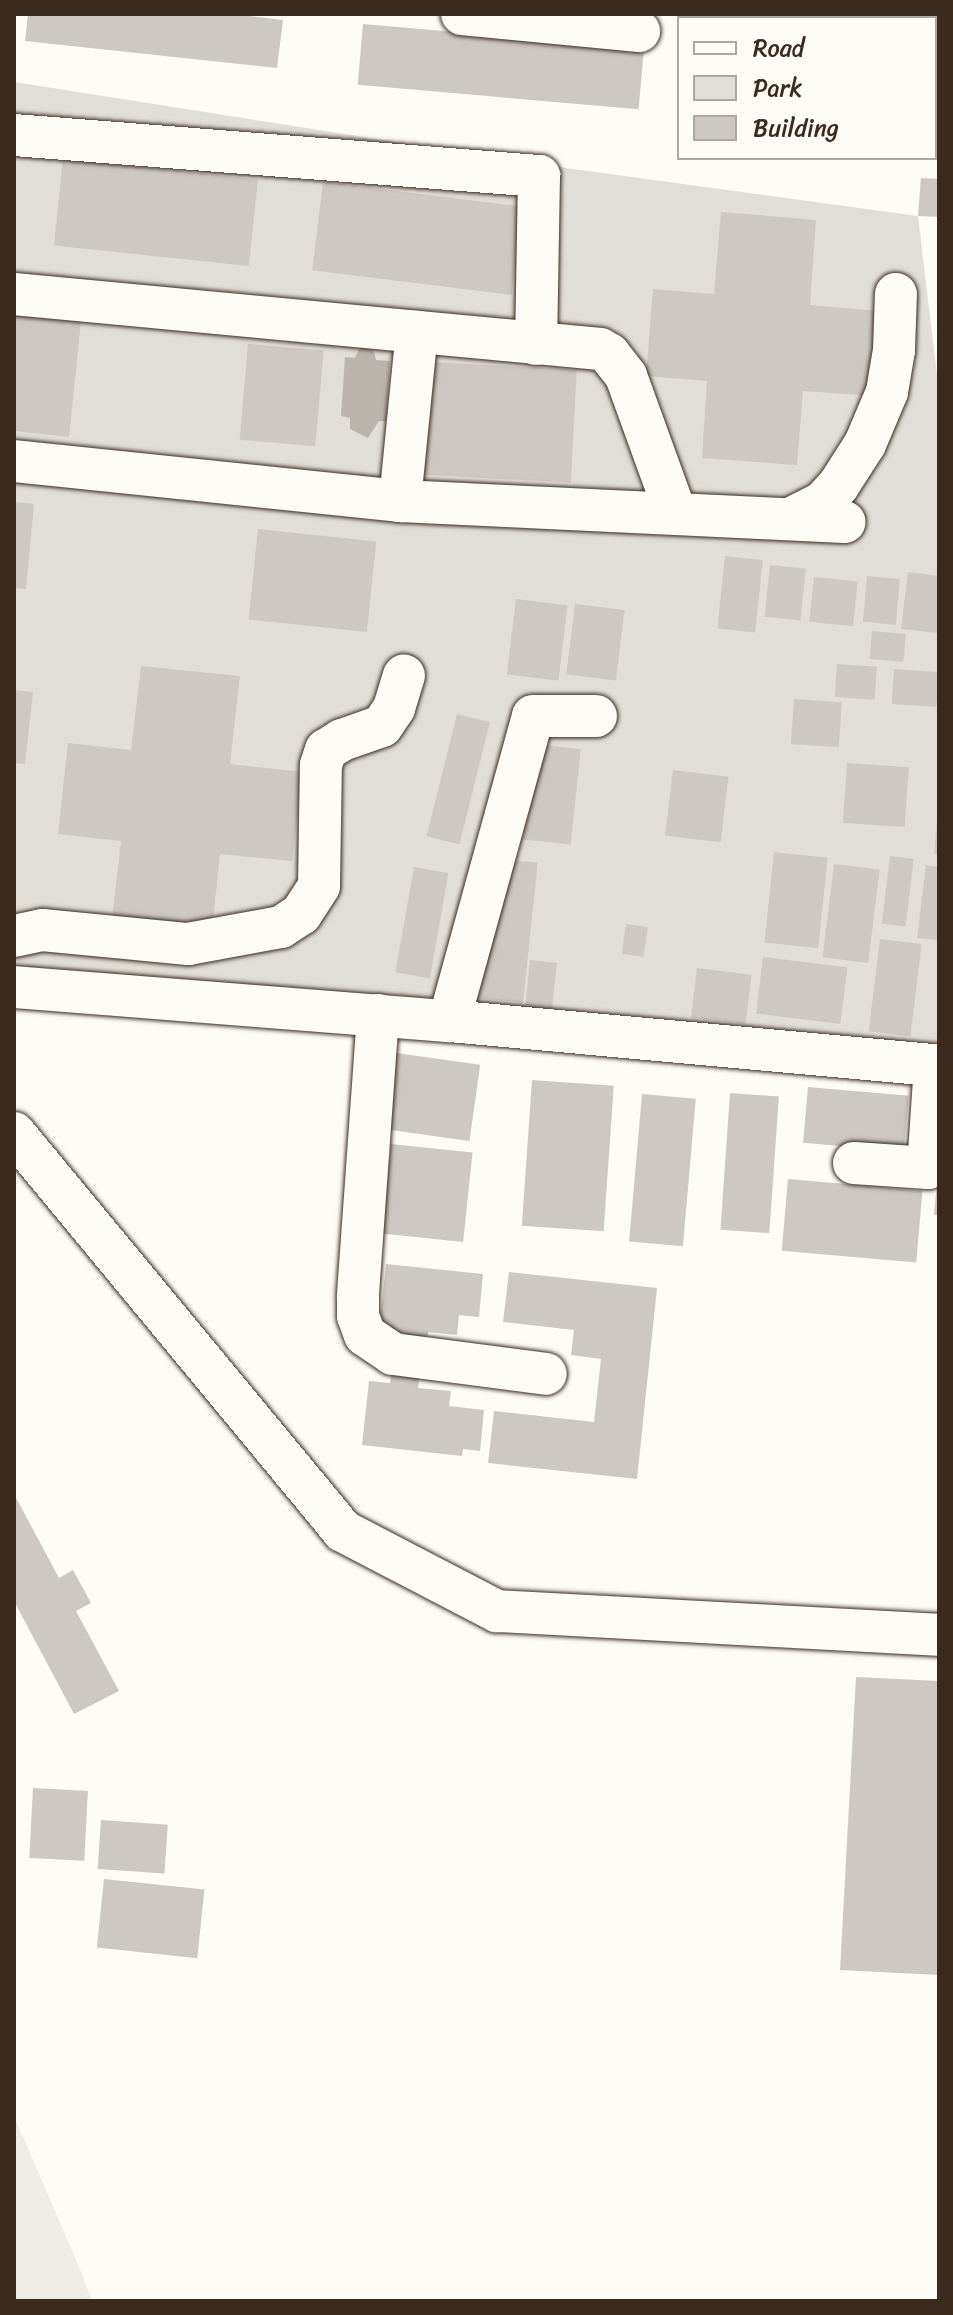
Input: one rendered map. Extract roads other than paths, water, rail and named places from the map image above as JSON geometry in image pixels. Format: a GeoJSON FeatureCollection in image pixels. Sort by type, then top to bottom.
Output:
{"type":"FeatureCollection","features":[{"type":"Feature","properties":{"kind":"street"},"geometry":{"type":"LineString","coordinates":[[462,14],[639,31]]}},
{"type":"Feature","properties":{"kind":"street"},"geometry":{"type":"LineString","coordinates":[[14,135],[539,176],[536,344]]}},
{"type":"Feature","properties":{"kind":"street"},"geometry":{"type":"LineString","coordinates":[[14,294],[600,349],[616,362],[626,376],[675,511]]}},
{"type":"Feature","properties":{"kind":"street"},"geometry":{"type":"LineString","coordinates":[[792,518],[823,502],[838,486],[865,444],[887,392],[894,350],[896,294]]}},
{"type":"Feature","properties":{"kind":"street"},"geometry":{"type":"LineString","coordinates":[[400,501],[417,332]]}},
{"type":"Feature","properties":{"kind":"street"},"geometry":{"type":"LineString","coordinates":[[14,461],[400,501],[675,511],[845,522]]}},
{"type":"Feature","properties":{"kind":"street"},"geometry":{"type":"LineString","coordinates":[[14,936],[42,930],[188,944],[281,927],[301,914],[319,886],[321,765],[326,750],[342,740],[382,726],[394,708],[404,676]]}},
{"type":"Feature","properties":{"kind":"street"},"geometry":{"type":"LineString","coordinates":[[449,1021],[533,716],[596,716]]}},
{"type":"Feature","properties":{"kind":"street"},"geometry":{"type":"LineString","coordinates":[[14,987],[449,1021],[937,1066],[928,1168],[854,1163]]}},
{"type":"Feature","properties":{"kind":"street"},"geometry":{"type":"LineString","coordinates":[[378,1015],[358,1297],[358,1316],[365,1335],[393,1354],[546,1374]]}},
{"type":"Feature","properties":{"kind":"street"},"geometry":{"type":"LineString","coordinates":[[14,1133],[343,1531],[497,1611],[939,1635]]}}]}
